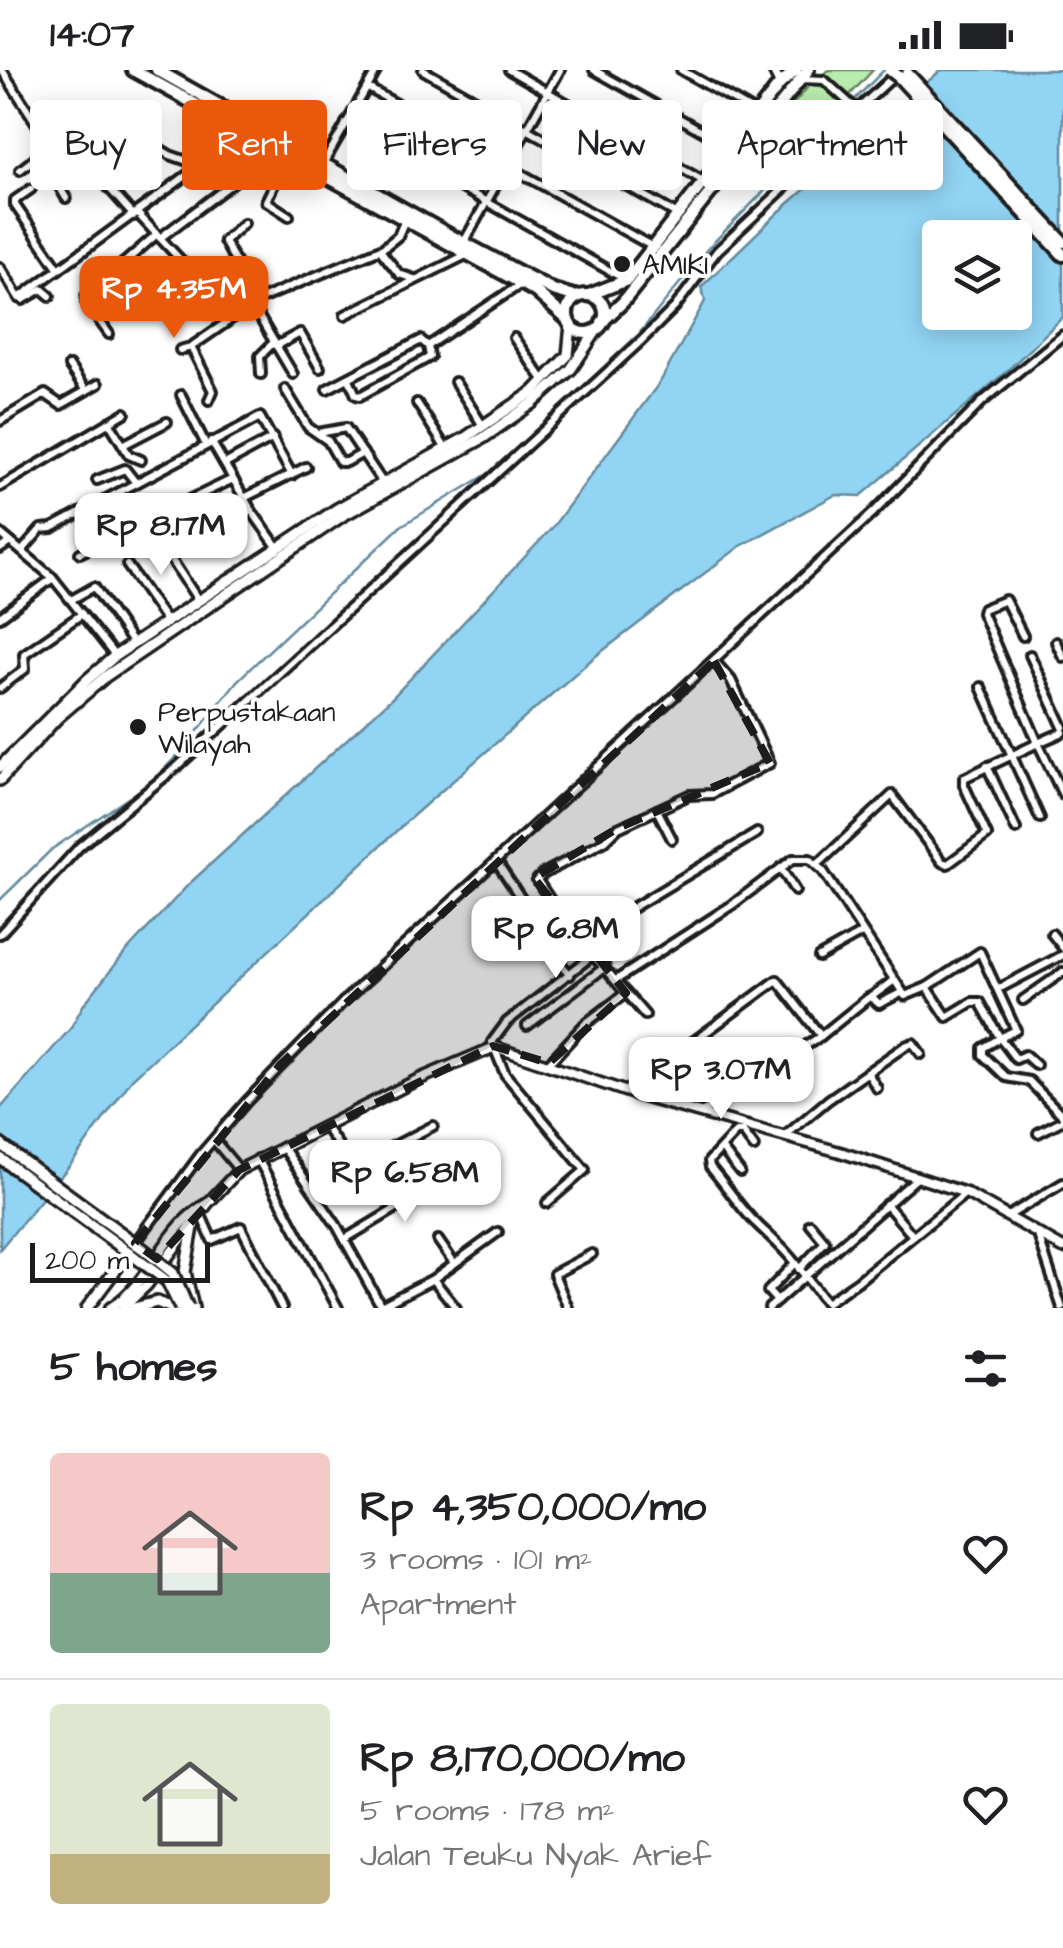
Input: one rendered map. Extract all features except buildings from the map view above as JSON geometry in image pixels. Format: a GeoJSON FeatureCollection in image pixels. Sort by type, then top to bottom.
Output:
{"type":"FeatureCollection","features":[{"type":"Feature","properties":{"kind":"highway"},"geometry":{"type":"LineString","coordinates":[[132,70],[189,100]]}},
{"type":"Feature","properties":{"kind":"highway"},"geometry":{"type":"LineString","coordinates":[[157,70],[209,100]]}},
{"type":"Feature","properties":{"kind":"highway"},"geometry":{"type":"LineString","coordinates":[[769,100],[780,84],[808,70]]}},
{"type":"Feature","properties":{"kind":"highway"},"geometry":{"type":"LineString","coordinates":[[900,71],[1063,255]]}},
{"type":"Feature","properties":{"kind":"highway"},"geometry":{"type":"LineString","coordinates":[[777,100],[797,75]]}},
{"type":"Feature","properties":{"kind":"highway"},"geometry":{"type":"LineString","coordinates":[[919,92],[1063,242]]}},
{"type":"Feature","properties":{"kind":"highway"},"geometry":{"type":"LineString","coordinates":[[327,168],[542,295],[584,332],[600,324],[623,302],[707,190]]}},
{"type":"Feature","properties":{"kind":"highway"},"geometry":{"type":"LineString","coordinates":[[327,178],[404,222],[552,290],[598,300],[603,308],[600,324]]}},
{"type":"Feature","properties":{"kind":"highway"},"geometry":{"type":"LineString","coordinates":[[569,322],[570,304],[628,280],[702,187]]}},
{"type":"Feature","properties":{"kind":"main road"},"geometry":{"type":"LineString","coordinates":[[0,780],[57,718],[106,676],[382,482],[446,449],[544,382],[568,355],[572,342],[569,322]]}},
{"type":"Feature","properties":{"kind":"main road"},"geometry":{"type":"LineString","coordinates":[[0,767],[115,656],[278,548],[483,438],[533,403],[571,369],[600,324]]}},
{"type":"Feature","properties":{"kind":"main road"},"geometry":{"type":"LineString","coordinates":[[0,1144],[106,1221],[167,1281],[187,1308]]}},
{"type":"Feature","properties":{"kind":"main road"},"geometry":{"type":"LineString","coordinates":[[0,1158],[98,1230],[136,1251]]}},
{"type":"Feature","properties":{"kind":"main road"},"geometry":{"type":"LineString","coordinates":[[187,1308],[185,1272],[198,1219]]}},
{"type":"Feature","properties":{"kind":"main road"},"geometry":{"type":"LineString","coordinates":[[87,1308],[136,1251]]}},
{"type":"Feature","properties":{"kind":"main road"},"geometry":{"type":"LineString","coordinates":[[134,1308],[157,1302],[172,1308]]}},
{"type":"Feature","properties":{"kind":"street"},"geometry":{"type":"LineString","coordinates":[[2,70],[30,112]]}},
{"type":"Feature","properties":{"kind":"street"},"geometry":{"type":"LineString","coordinates":[[327,156],[377,70]]}},
{"type":"Feature","properties":{"kind":"street"},"geometry":{"type":"LineString","coordinates":[[423,70],[680,216]]}},
{"type":"Feature","properties":{"kind":"street"},"geometry":{"type":"LineString","coordinates":[[509,70],[702,180]]}},
{"type":"Feature","properties":{"kind":"street"},"geometry":{"type":"LineString","coordinates":[[522,139],[560,70]]}},
{"type":"Feature","properties":{"kind":"street"},"geometry":{"type":"LineString","coordinates":[[594,70],[702,132]]}},
{"type":"Feature","properties":{"kind":"street"},"geometry":{"type":"LineString","coordinates":[[681,70],[735,100]]}},
{"type":"Feature","properties":{"kind":"street"},"geometry":{"type":"LineString","coordinates":[[773,70],[780,84]]}},
{"type":"Feature","properties":{"kind":"street"},"geometry":{"type":"LineString","coordinates":[[869,100],[900,71]]}},
{"type":"Feature","properties":{"kind":"street"},"geometry":{"type":"LineString","coordinates":[[797,75],[820,78],[845,100]]}},
{"type":"Feature","properties":{"kind":"street"},"geometry":{"type":"LineString","coordinates":[[368,88],[390,100]]}},
{"type":"Feature","properties":{"kind":"street"},"geometry":{"type":"LineString","coordinates":[[182,159],[113,121],[107,122],[78,152],[209,292],[227,322]]}},
{"type":"Feature","properties":{"kind":"street"},"geometry":{"type":"LineString","coordinates":[[346,122],[628,280]]}},
{"type":"Feature","properties":{"kind":"street"},"geometry":{"type":"LineString","coordinates":[[20,170],[30,163]]}},
{"type":"Feature","properties":{"kind":"street"},"geometry":{"type":"LineString","coordinates":[[522,172],[654,248]]}},
{"type":"Feature","properties":{"kind":"street"},"geometry":{"type":"LineString","coordinates":[[19,298],[182,180]]}},
{"type":"Feature","properties":{"kind":"street"},"geometry":{"type":"LineString","coordinates":[[30,190],[15,200],[15,205],[58,269]]}},
{"type":"Feature","properties":{"kind":"street"},"geometry":{"type":"LineString","coordinates":[[61,190],[66,198]]}},
{"type":"Feature","properties":{"kind":"street"},"geometry":{"type":"LineString","coordinates":[[109,334],[85,298],[130,258],[222,190]]}},
{"type":"Feature","properties":{"kind":"street"},"geometry":{"type":"LineString","coordinates":[[271,190],[266,201],[289,216]]}},
{"type":"Feature","properties":{"kind":"street"},"geometry":{"type":"LineString","coordinates":[[345,315],[465,249],[493,190]]}},
{"type":"Feature","properties":{"kind":"street"},"geometry":{"type":"LineString","coordinates":[[0,934],[80,846],[178,766],[642,341],[675,307],[717,251],[782,190]]}},
{"type":"Feature","properties":{"kind":"street"},"geometry":{"type":"LineString","coordinates":[[180,350],[190,347],[251,303],[380,250],[398,236],[404,222]]}},
{"type":"Feature","properties":{"kind":"street"},"geometry":{"type":"LineString","coordinates":[[209,292],[240,270],[224,240],[244,223]]}},
{"type":"Feature","properties":{"kind":"street"},"geometry":{"type":"LineString","coordinates":[[380,250],[399,274],[415,279]]}},
{"type":"Feature","properties":{"kind":"street"},"geometry":{"type":"LineString","coordinates":[[130,258],[165,304]]}},
{"type":"Feature","properties":{"kind":"street"},"geometry":{"type":"LineString","coordinates":[[0,267],[19,298],[23,300],[42,288],[50,296]]}},
{"type":"Feature","properties":{"kind":"street"},"geometry":{"type":"LineString","coordinates":[[107,277],[122,314]]}},
{"type":"Feature","properties":{"kind":"street"},"geometry":{"type":"LineString","coordinates":[[428,346],[521,284]]}},
{"type":"Feature","properties":{"kind":"street"},"geometry":{"type":"LineString","coordinates":[[251,303],[292,374]]}},
{"type":"Feature","properties":{"kind":"street"},"geometry":{"type":"LineString","coordinates":[[262,374],[260,356],[300,333],[320,368]]}},
{"type":"Feature","properties":{"kind":"street"},"geometry":{"type":"LineString","coordinates":[[136,1251],[214,1140],[264,1081],[344,1001],[717,664],[919,469],[984,400],[1063,335]]}},
{"type":"Feature","properties":{"kind":"street"},"geometry":{"type":"LineString","coordinates":[[514,338],[544,382]]}},
{"type":"Feature","properties":{"kind":"street"},"geometry":{"type":"LineString","coordinates":[[327,389],[421,340],[428,346],[430,357],[360,396],[349,379]]}},
{"type":"Feature","properties":{"kind":"street"},"geometry":{"type":"LineString","coordinates":[[190,347],[212,391],[208,400]]}},
{"type":"Feature","properties":{"kind":"street"},"geometry":{"type":"LineString","coordinates":[[69,366],[86,391]]}},
{"type":"Feature","properties":{"kind":"street"},"geometry":{"type":"LineString","coordinates":[[455,382],[483,426]]}},
{"type":"Feature","properties":{"kind":"street"},"geometry":{"type":"LineString","coordinates":[[0,421],[46,394],[61,406],[98,384]]}},
{"type":"Feature","properties":{"kind":"street"},"geometry":{"type":"LineString","coordinates":[[284,389],[308,427],[328,441],[344,464],[362,453]]}},
{"type":"Feature","properties":{"kind":"street"},"geometry":{"type":"LineString","coordinates":[[182,395],[208,443],[278,548]]}},
{"type":"Feature","properties":{"kind":"street"},"geometry":{"type":"LineString","coordinates":[[417,404],[446,449]]}},
{"type":"Feature","properties":{"kind":"street"},"geometry":{"type":"LineString","coordinates":[[0,487],[124,413]]}},
{"type":"Feature","properties":{"kind":"street"},"geometry":{"type":"LineString","coordinates":[[22,551],[41,529],[52,528],[260,418],[292,475]]}},
{"type":"Feature","properties":{"kind":"street"},"geometry":{"type":"LineString","coordinates":[[108,422],[130,456],[141,460]]}},
{"type":"Feature","properties":{"kind":"street"},"geometry":{"type":"LineString","coordinates":[[123,445],[166,422]]}},
{"type":"Feature","properties":{"kind":"street"},"geometry":{"type":"LineString","coordinates":[[317,433],[344,427],[382,482]]}},
{"type":"Feature","properties":{"kind":"street"},"geometry":{"type":"LineString","coordinates":[[224,464],[273,438]]}},
{"type":"Feature","properties":{"kind":"street"},"geometry":{"type":"LineString","coordinates":[[244,498],[306,468]]}},
{"type":"Feature","properties":{"kind":"street"},"geometry":{"type":"LineString","coordinates":[[97,480],[125,469],[136,483]]}},
{"type":"Feature","properties":{"kind":"street"},"geometry":{"type":"LineString","coordinates":[[80,552],[233,480]]}},
{"type":"Feature","properties":{"kind":"street"},"geometry":{"type":"LineString","coordinates":[[177,504],[195,535],[251,510]]}},
{"type":"Feature","properties":{"kind":"street"},"geometry":{"type":"LineString","coordinates":[[0,533],[52,578],[115,656]]}},
{"type":"Feature","properties":{"kind":"street"},"geometry":{"type":"LineString","coordinates":[[156,536],[198,600]]}},
{"type":"Feature","properties":{"kind":"street"},"geometry":{"type":"LineString","coordinates":[[0,549],[10,542]]}},
{"type":"Feature","properties":{"kind":"street"},"geometry":{"type":"LineString","coordinates":[[127,565],[166,622]]}},
{"type":"Feature","properties":{"kind":"street"},"geometry":{"type":"LineString","coordinates":[[0,617],[52,578]]}},
{"type":"Feature","properties":{"kind":"street"},"geometry":{"type":"LineString","coordinates":[[71,600],[94,588],[134,644]]}},
{"type":"Feature","properties":{"kind":"street"},"geometry":{"type":"LineString","coordinates":[[1023,636],[1005,600],[984,608],[982,613],[1063,796]]}},
{"type":"Feature","properties":{"kind":"street"},"geometry":{"type":"LineString","coordinates":[[0,688],[26,668],[26,653],[82,614]]}},
{"type":"Feature","properties":{"kind":"street"},"geometry":{"type":"LineString","coordinates":[[1056,642],[1063,657]]}},
{"type":"Feature","properties":{"kind":"street"},"geometry":{"type":"LineString","coordinates":[[818,864],[892,794],[942,862],[948,864],[987,835],[963,780],[1063,729],[1030,655]]}},
{"type":"Feature","properties":{"kind":"street"},"geometry":{"type":"LineString","coordinates":[[645,1016],[538,886],[539,877],[606,840],[618,828],[690,796],[709,795],[771,762],[728,674],[717,664]]}},
{"type":"Feature","properties":{"kind":"street"},"geometry":{"type":"LineString","coordinates":[[981,687],[1040,818]]}},
{"type":"Feature","properties":{"kind":"street"},"geometry":{"type":"LineString","coordinates":[[988,766],[1016,830]]}},
{"type":"Feature","properties":{"kind":"street"},"geometry":{"type":"LineString","coordinates":[[657,810],[672,838]]}},
{"type":"Feature","properties":{"kind":"street"},"geometry":{"type":"LineString","coordinates":[[580,940],[758,834]]}},
{"type":"Feature","properties":{"kind":"street"},"geometry":{"type":"LineString","coordinates":[[616,980],[799,858],[818,864],[901,994]]}},
{"type":"Feature","properties":{"kind":"street"},"geometry":{"type":"LineString","coordinates":[[496,861],[524,903]]}},
{"type":"Feature","properties":{"kind":"street"},"geometry":{"type":"LineString","coordinates":[[781,868],[795,892]]}},
{"type":"Feature","properties":{"kind":"street"},"geometry":{"type":"LineString","coordinates":[[532,928],[570,974]]}},
{"type":"Feature","properties":{"kind":"street"},"geometry":{"type":"LineString","coordinates":[[819,957],[862,933]]}},
{"type":"Feature","properties":{"kind":"street"},"geometry":{"type":"LineString","coordinates":[[1002,987],[1063,952],[1052,934]]}},
{"type":"Feature","properties":{"kind":"street"},"geometry":{"type":"LineString","coordinates":[[871,997],[879,1004],[901,994],[910,996],[980,952],[1016,1030],[984,1048],[984,1055],[1006,1077],[1029,1081],[1063,1118],[1038,1134]]}},
{"type":"Feature","properties":{"kind":"street"},"geometry":{"type":"LineString","coordinates":[[547,1203],[586,1170],[506,1074],[491,1047],[494,1036],[507,1022],[593,955]]}},
{"type":"Feature","properties":{"kind":"street"},"geometry":{"type":"LineString","coordinates":[[527,1026],[605,967]]}},
{"type":"Feature","properties":{"kind":"street"},"geometry":{"type":"LineString","coordinates":[[1023,1000],[1063,972]]}},
{"type":"Feature","properties":{"kind":"street"},"geometry":{"type":"LineString","coordinates":[[626,1091],[777,980],[821,1036]]}},
{"type":"Feature","properties":{"kind":"street"},"geometry":{"type":"LineString","coordinates":[[700,1114],[821,1036],[893,982]]}},
{"type":"Feature","properties":{"kind":"street"},"geometry":{"type":"LineString","coordinates":[[927,987],[947,1017],[972,1002],[980,1002],[1016,1059],[1025,1055],[1036,1065]]}},
{"type":"Feature","properties":{"kind":"street"},"geometry":{"type":"LineString","coordinates":[[549,1064],[584,1024],[626,993]]}},
{"type":"Feature","properties":{"kind":"street"},"geometry":{"type":"LineString","coordinates":[[785,1136],[910,1043],[921,1054]]}},
{"type":"Feature","properties":{"kind":"street"},"geometry":{"type":"LineString","coordinates":[[123,1308],[146,1285],[238,1168],[491,1047],[966,1193],[1063,1248]]}},
{"type":"Feature","properties":{"kind":"street"},"geometry":{"type":"LineString","coordinates":[[867,1072],[878,1088]]}},
{"type":"Feature","properties":{"kind":"street"},"geometry":{"type":"LineString","coordinates":[[325,1126],[352,1167],[433,1126]]}},
{"type":"Feature","properties":{"kind":"street"},"geometry":{"type":"LineString","coordinates":[[745,1128],[754,1147]]}},
{"type":"Feature","properties":{"kind":"street"},"geometry":{"type":"LineString","coordinates":[[745,1128],[736,1132],[709,1161],[710,1168],[800,1269],[822,1305],[966,1193]]}},
{"type":"Feature","properties":{"kind":"street"},"geometry":{"type":"LineString","coordinates":[[214,1140],[238,1168]]}},
{"type":"Feature","properties":{"kind":"street"},"geometry":{"type":"LineString","coordinates":[[283,1147],[345,1239],[382,1307],[433,1279],[498,1232]]}},
{"type":"Feature","properties":{"kind":"street"},"geometry":{"type":"LineString","coordinates":[[722,1149],[740,1172]]}},
{"type":"Feature","properties":{"kind":"street"},"geometry":{"type":"LineString","coordinates":[[258,1159],[338,1308]]}},
{"type":"Feature","properties":{"kind":"street"},"geometry":{"type":"LineString","coordinates":[[345,1239],[450,1176],[456,1177],[467,1197]]}},
{"type":"Feature","properties":{"kind":"street"},"geometry":{"type":"LineString","coordinates":[[778,1301],[768,1290],[918,1177]]}},
{"type":"Feature","properties":{"kind":"street"},"geometry":{"type":"LineString","coordinates":[[1008,1216],[1063,1182]]}},
{"type":"Feature","properties":{"kind":"street"},"geometry":{"type":"LineString","coordinates":[[110,1308],[140,1284],[185,1221],[208,1203]]}},
{"type":"Feature","properties":{"kind":"street"},"geometry":{"type":"LineString","coordinates":[[886,1204],[913,1236]]}},
{"type":"Feature","properties":{"kind":"street"},"geometry":{"type":"LineString","coordinates":[[198,1219],[212,1240],[241,1228],[282,1308]]}},
{"type":"Feature","properties":{"kind":"street"},"geometry":{"type":"LineString","coordinates":[[769,1308],[825,1242],[810,1224]]}},
{"type":"Feature","properties":{"kind":"street"},"geometry":{"type":"LineString","coordinates":[[1038,1234],[1062,1308]]}},
{"type":"Feature","properties":{"kind":"street"},"geometry":{"type":"LineString","coordinates":[[438,1240],[454,1263]]}},
{"type":"Feature","properties":{"kind":"street"},"geometry":{"type":"LineString","coordinates":[[568,1308],[554,1274],[592,1254]]}},
{"type":"Feature","properties":{"kind":"street"},"geometry":{"type":"LineString","coordinates":[[433,1279],[456,1308]]}},
{"type":"Feature","properties":{"kind":"highlighted area"},"geometry":{"type":"Polygon","coordinates":[[[714,661],[770,763],[618,828],[534,878],[626,993],[549,1063],[493,1046],[239,1170],[157,1259],[135,1243],[280,1065],[714,661]]]}},
{"type":"Feature","properties":{"kind":"green space"},"geometry":{"type":"Polygon","coordinates":[[[829,70],[873,70],[845,100],[797,100],[829,70]]]}},
{"type":"Feature","properties":{"kind":"water"},"geometry":{"type":"Polygon","coordinates":[[[941,70],[1063,70],[1063,317],[1007,371],[861,496],[835,495],[739,547],[592,659],[407,821],[132,1079],[75,1159],[0,1249],[0,1109],[70,1029],[84,1004],[123,955],[189,884],[393,697],[552,528],[660,382],[705,301],[701,287],[804,190],[943,190],[943,100],[907,100],[941,70]]]}},
{"type":"Feature","properties":{"kind":"waterway"},"geometry":{"type":"LineString","coordinates":[[0,900],[52,849],[149,784],[182,751],[237,681],[401,526],[491,472],[638,335],[708,248],[884,70]]}},
{"type":"Feature","properties":{"kind":"place","name":"AMIKI"},"geometry":{"type":"Point","coordinates":[622,264]}},
{"type":"Feature","properties":{"kind":"place","name":"Perpustakaan Wilayah"},"geometry":{"type":"Point","coordinates":[138,727]}}]}
